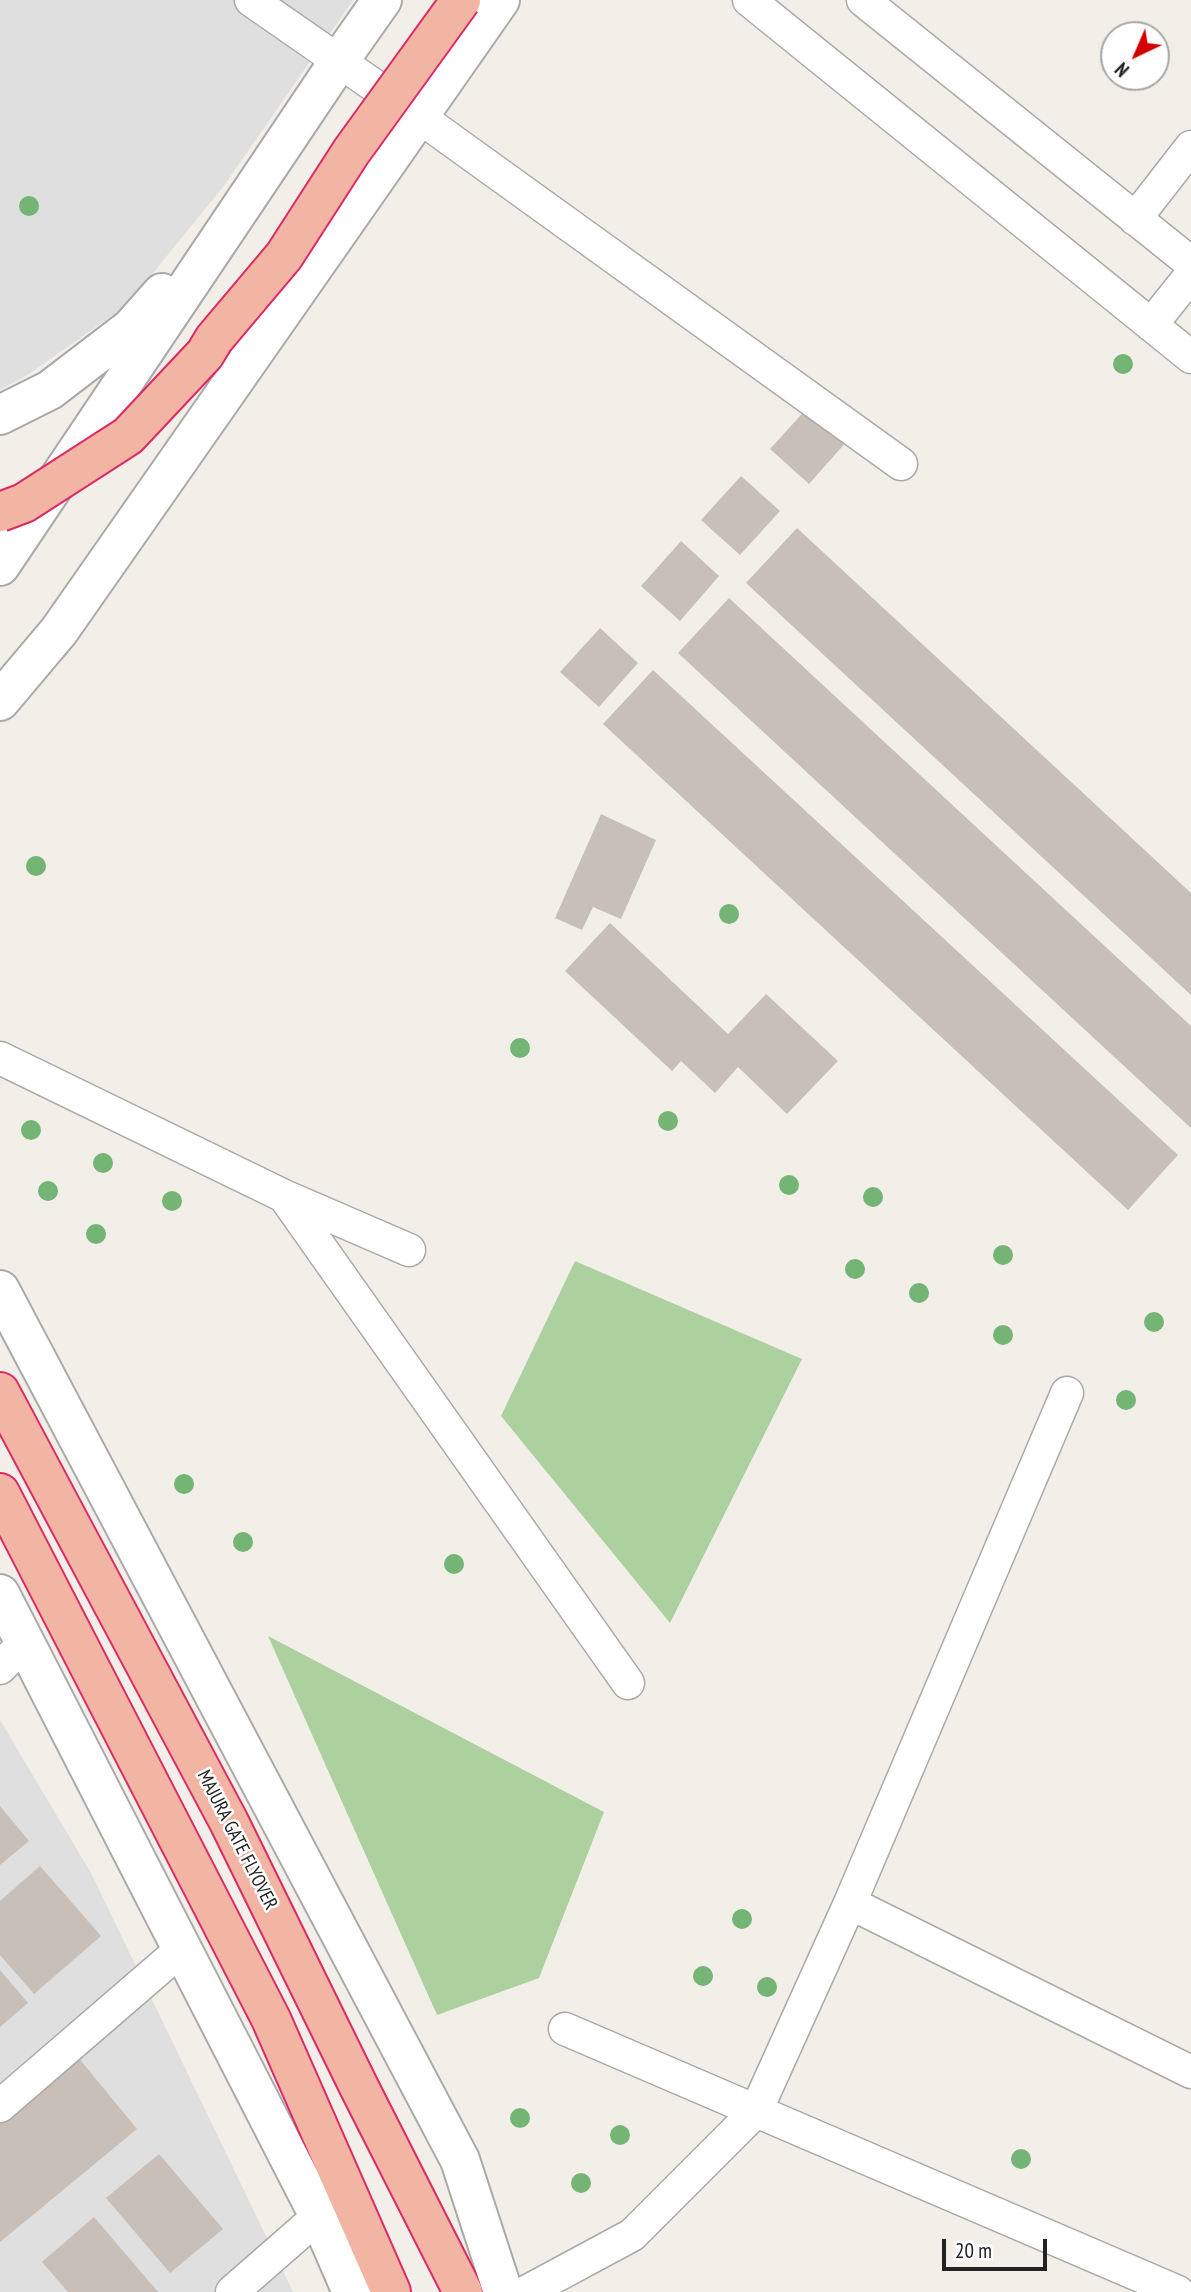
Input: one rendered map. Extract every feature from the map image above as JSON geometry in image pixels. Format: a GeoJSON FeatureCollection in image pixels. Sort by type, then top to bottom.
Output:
{"type":"FeatureCollection","features":[{"type":"Feature","properties":{"kind":"highway"},"geometry":{"type":"LineString","coordinates":[[0,512],[24,503],[128,436],[205,354],[284,256],[351,152],[461,0]]}},
{"type":"Feature","properties":{"kind":"highway","name":"MAJURA GATE FLYOVER"},"geometry":{"type":"LineString","coordinates":[[0,1392],[229,1822],[463,2292]]}},
{"type":"Feature","properties":{"kind":"highway"},"geometry":{"type":"LineString","coordinates":[[0,1493],[271,2019],[391,2292]]}},
{"type":"Feature","properties":{"kind":"street"},"geometry":{"type":"LineString","coordinates":[[251,0],[418,116],[901,464]]}},
{"type":"Feature","properties":{"kind":"street"},"geometry":{"type":"LineString","coordinates":[[0,566],[382,0]]}},
{"type":"Feature","properties":{"kind":"street"},"geometry":{"type":"LineString","coordinates":[[0,701],[59,631],[500,0]]}},
{"type":"Feature","properties":{"kind":"street"},"geometry":{"type":"LineString","coordinates":[[749,0],[1191,357]]}},
{"type":"Feature","properties":{"kind":"street"},"geometry":{"type":"LineString","coordinates":[[869,2],[1191,263]]}},
{"type":"Feature","properties":{"kind":"street"},"geometry":{"type":"LineString","coordinates":[[1135,219],[1191,147]]}},
{"type":"Feature","properties":{"kind":"street"},"geometry":{"type":"LineString","coordinates":[[0,415],[50,390],[131,328],[248,198]]}},
{"type":"Feature","properties":{"kind":"street"},"geometry":{"type":"LineString","coordinates":[[1151,325],[1191,275]]}},
{"type":"Feature","properties":{"kind":"street"},"geometry":{"type":"LineString","coordinates":[[0,1058],[284,1196],[409,1250]]}},
{"type":"Feature","properties":{"kind":"street"},"geometry":{"type":"LineString","coordinates":[[284,1196],[628,1683]]}},
{"type":"Feature","properties":{"kind":"street"},"geometry":{"type":"LineString","coordinates":[[2,1298],[460,2160],[503,2292]]}},
{"type":"Feature","properties":{"kind":"street"},"geometry":{"type":"LineString","coordinates":[[526,2292],[632,2235],[756,2111],[850,1903],[1067,1393]]}},
{"type":"Feature","properties":{"kind":"street"},"geometry":{"type":"LineString","coordinates":[[0,1594],[13,1655],[181,1949],[319,2216],[352,2292]]}},
{"type":"Feature","properties":{"kind":"street"},"geometry":{"type":"LineString","coordinates":[[850,1903],[1191,2072]]}},
{"type":"Feature","properties":{"kind":"street"},"geometry":{"type":"LineString","coordinates":[[0,2106],[181,1949]]}},
{"type":"Feature","properties":{"kind":"street"},"geometry":{"type":"LineString","coordinates":[[565,2029],[1178,2292]]}},
{"type":"Feature","properties":{"kind":"street"},"geometry":{"type":"LineString","coordinates":[[232,2292],[319,2216]]}},
{"type":"Feature","properties":{"kind":"shaded area"},"geometry":{"type":"Polygon","coordinates":[[[0,0],[353,0],[223,187],[127,305],[29,374],[0,390],[0,0]]]}},
{"type":"Feature","properties":{"kind":"shaded area"},"geometry":{"type":"Polygon","coordinates":[[[0,1720],[91,1873],[293,2292],[0,2292],[0,1720]]]}},
{"type":"Feature","properties":{"kind":"green space"},"geometry":{"type":"Polygon","coordinates":[[[575,1261],[802,1359],[670,1623],[501,1416],[575,1261]]]}},
{"type":"Feature","properties":{"kind":"green space"},"geometry":{"type":"Polygon","coordinates":[[[268,1636],[604,1812],[539,1978],[437,2015],[268,1636]]]}},
{"type":"Feature","properties":{"kind":"building"},"geometry":{"type":"Polygon","coordinates":[[[810,405],[848,440],[809,484],[770,449],[810,405]]]}},
{"type":"Feature","properties":{"kind":"building"},"geometry":{"type":"Polygon","coordinates":[[[741,476],[780,511],[740,555],[701,520],[741,476]]]}},
{"type":"Feature","properties":{"kind":"building"},"geometry":{"type":"Polygon","coordinates":[[[797,528],[1191,893],[1191,995],[746,583],[797,528]]]}},
{"type":"Feature","properties":{"kind":"building"},"geometry":{"type":"Polygon","coordinates":[[[681,541],[719,576],[680,621],[641,586],[681,541]]]}},
{"type":"Feature","properties":{"kind":"building"},"geometry":{"type":"Polygon","coordinates":[[[729,598],[1191,1026],[1191,1128],[678,653],[729,598]]]}},
{"type":"Feature","properties":{"kind":"building"},"geometry":{"type":"Polygon","coordinates":[[[600,628],[638,663],[599,707],[560,672],[600,628]]]}},
{"type":"Feature","properties":{"kind":"building"},"geometry":{"type":"Polygon","coordinates":[[[653,670],[1178,1155],[1128,1210],[603,724],[653,670]]]}},
{"type":"Feature","properties":{"kind":"building"},"geometry":{"type":"Polygon","coordinates":[[[601,814],[656,840],[621,919],[593,907],[582,930],[555,918],[601,814]]]}},
{"type":"Feature","properties":{"kind":"building"},"geometry":{"type":"Polygon","coordinates":[[[610,923],[728,1034],[766,994],[838,1061],[787,1114],[738,1067],[715,1093],[681,1061],[672,1071],[565,971],[610,923]]]}},
{"type":"Feature","properties":{"kind":"building"},"geometry":{"type":"Polygon","coordinates":[[[0,1806],[29,1841],[0,1865],[0,1806]]]}},
{"type":"Feature","properties":{"kind":"building"},"geometry":{"type":"Polygon","coordinates":[[[40,1866],[101,1936],[34,1994],[0,1955],[0,1901],[40,1866]]]}},
{"type":"Feature","properties":{"kind":"building"},"geometry":{"type":"Polygon","coordinates":[[[0,1970],[28,2003],[0,2027],[0,1970]]]}},
{"type":"Feature","properties":{"kind":"building"},"geometry":{"type":"Polygon","coordinates":[[[77,2056],[137,2129],[0,2242],[0,2121],[77,2056]]]}},
{"type":"Feature","properties":{"kind":"building"},"geometry":{"type":"Polygon","coordinates":[[[159,2154],[223,2229],[170,2273],[106,2198],[159,2154]]]}},
{"type":"Feature","properties":{"kind":"building"},"geometry":{"type":"Polygon","coordinates":[[[94,2217],[158,2292],[68,2292],[42,2262],[94,2217]]]}}]}
